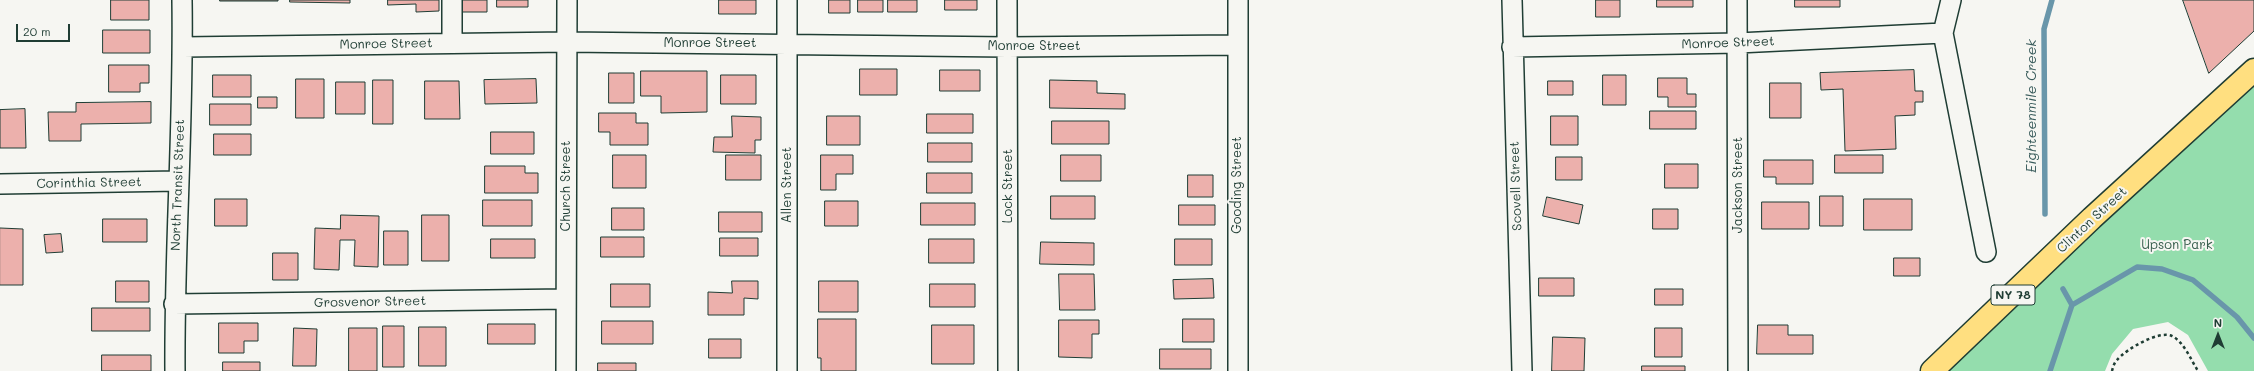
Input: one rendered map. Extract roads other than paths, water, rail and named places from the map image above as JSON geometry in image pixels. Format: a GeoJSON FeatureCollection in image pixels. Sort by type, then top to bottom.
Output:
{"type":"FeatureCollection","features":[{"type":"Feature","properties":{"kind":"main road","name":"Clinton Street"},"geometry":{"type":"LineString","coordinates":[[1932,371],[2092,218],[2254,70]]}},
{"type":"Feature","properties":{"kind":"street","name":"North Transit Street"},"geometry":{"type":"LineString","coordinates":[[175,371],[174,304],[183,47],[182,0]]}},
{"type":"Feature","properties":{"kind":"street"},"geometry":{"type":"LineString","coordinates":[[452,0],[452,43]]}},
{"type":"Feature","properties":{"kind":"street","name":"Church Street"},"geometry":{"type":"LineString","coordinates":[[566,371],[567,0]]}},
{"type":"Feature","properties":{"kind":"street","name":"Allen Street"},"geometry":{"type":"LineString","coordinates":[[787,0],[787,371]]}},
{"type":"Feature","properties":{"kind":"street","name":"Lock Street"},"geometry":{"type":"LineString","coordinates":[[1007,0],[1008,371]]}},
{"type":"Feature","properties":{"kind":"street","name":"Gooding Street"},"geometry":{"type":"LineString","coordinates":[[1238,0],[1238,371]]}},
{"type":"Feature","properties":{"kind":"street","name":"Scovell Street"},"geometry":{"type":"LineString","coordinates":[[1512,0],[1512,47],[1522,371]]}},
{"type":"Feature","properties":{"kind":"street","name":"Jackson Street"},"geometry":{"type":"LineString","coordinates":[[1737,0],[1738,371]]}},
{"type":"Feature","properties":{"kind":"street"},"geometry":{"type":"LineString","coordinates":[[1951,0],[1943,33],[1986,252]]}},
{"type":"Feature","properties":{"kind":"street","name":"Monroe Street"},"geometry":{"type":"LineString","coordinates":[[1512,47],[1738,43],[1943,33]]}},
{"type":"Feature","properties":{"kind":"street","name":"Monroe Street"},"geometry":{"type":"LineString","coordinates":[[183,47],[567,42],[787,43],[1007,47],[1237,46]]}},
{"type":"Feature","properties":{"kind":"street","name":"Corinthia Street"},"geometry":{"type":"LineString","coordinates":[[0,184],[178,181]]}},
{"type":"Feature","properties":{"kind":"street","name":"Grosvenor Street"},"geometry":{"type":"LineString","coordinates":[[174,304],[566,299]]}},
{"type":"Feature","properties":{"kind":"waterway","name":"Eighteenmile Creek"},"geometry":{"type":"LineString","coordinates":[[2045,214],[2044,29],[2052,0]]}},
{"type":"Feature","properties":{"kind":"waterway","name":"Eighteenmile Creek"},"geometry":{"type":"LineString","coordinates":[[2072,305],[2137,267],[2162,269],[2193,280],[2237,317],[2254,338]]}},
{"type":"Feature","properties":{"kind":"waterway","name":"Eighteenmile Creek"},"geometry":{"type":"LineString","coordinates":[[2063,289],[2072,305]]}},
{"type":"Feature","properties":{"kind":"waterway"},"geometry":{"type":"LineString","coordinates":[[2050,371],[2072,305]]}},
{"type":"Feature","properties":{"kind":"park label","name":"Upson Park"},"geometry":{"type":"Point","coordinates":[2177,245]}}]}
